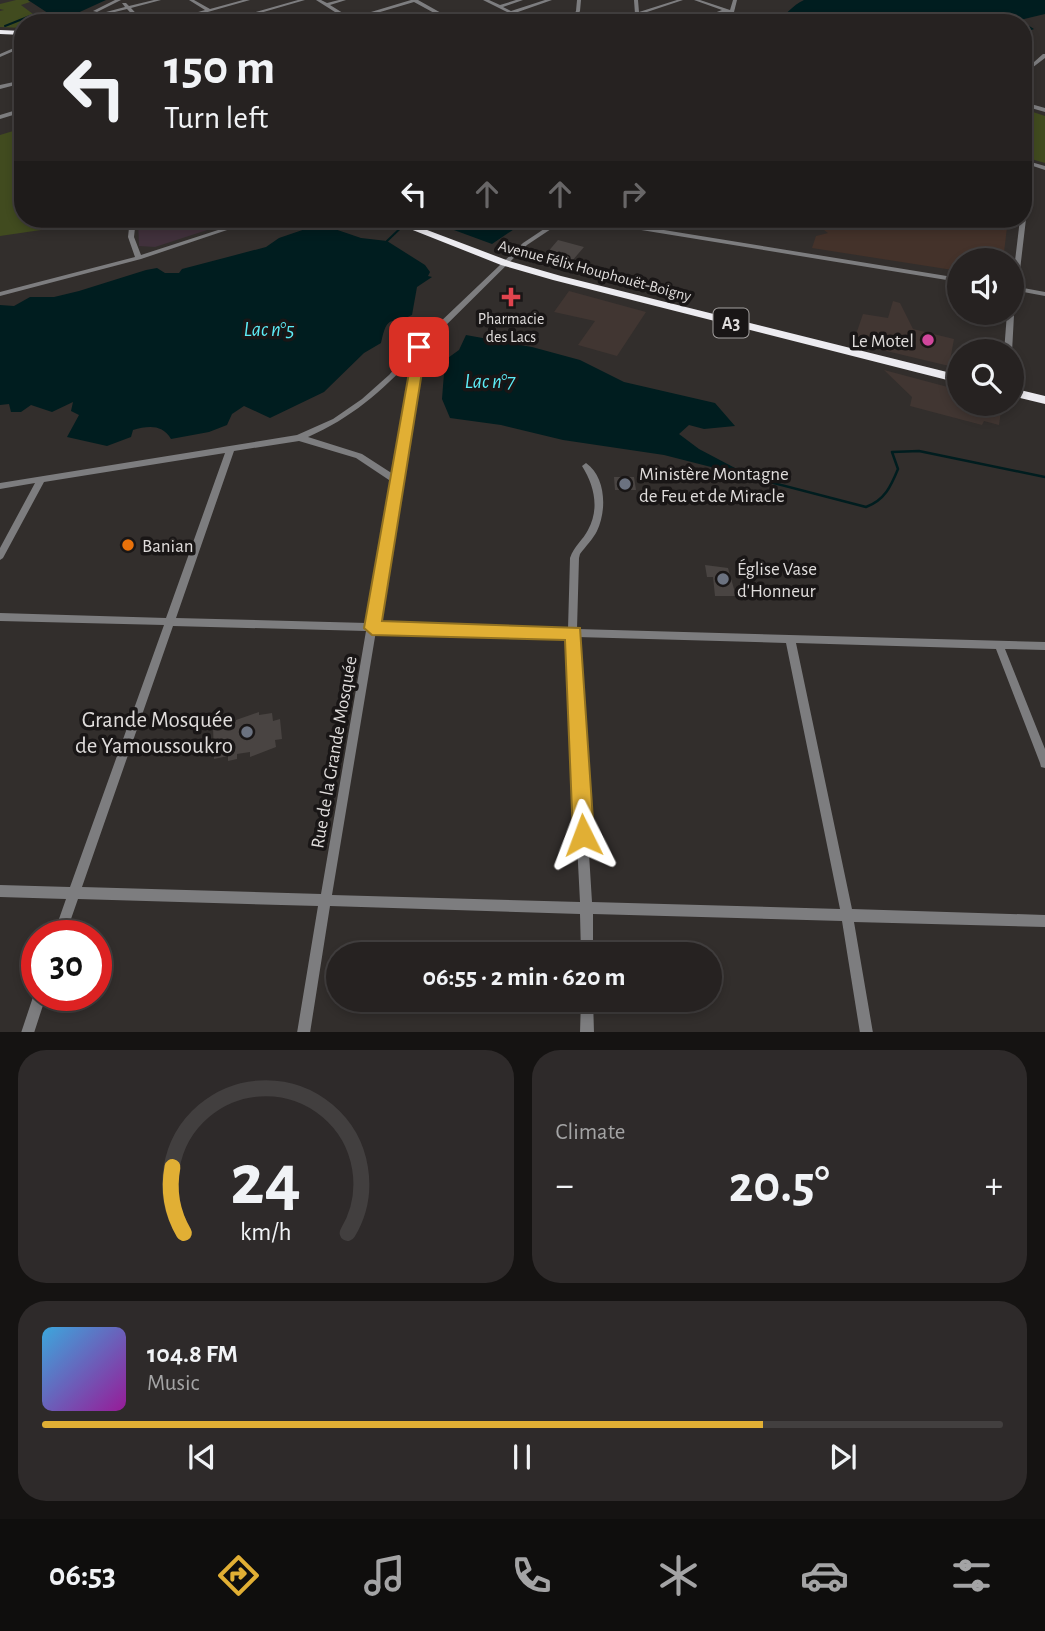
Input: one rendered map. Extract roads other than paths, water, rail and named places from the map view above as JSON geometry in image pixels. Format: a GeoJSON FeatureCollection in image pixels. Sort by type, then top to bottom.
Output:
{"type":"FeatureCollection","features":[{"type":"Feature","properties":{"kind":"highway","name":"Avenue Félix Houphouët-Boigny"},"geometry":{"type":"LineString","coordinates":[[414,228],[505,263],[947,376]]}},
{"type":"Feature","properties":{"kind":"highway"},"geometry":{"type":"LineString","coordinates":[[1024,395],[1045,400]]}},
{"type":"Feature","properties":{"kind":"street"},"geometry":{"type":"LineString","coordinates":[[102,14],[159,0]]}},
{"type":"Feature","properties":{"kind":"street"},"geometry":{"type":"LineString","coordinates":[[191,0],[208,10]]}},
{"type":"Feature","properties":{"kind":"street"},"geometry":{"type":"LineString","coordinates":[[196,14],[249,0]]}},
{"type":"Feature","properties":{"kind":"street"},"geometry":{"type":"LineString","coordinates":[[251,14],[303,0]]}},
{"type":"Feature","properties":{"kind":"street"},"geometry":{"type":"LineString","coordinates":[[317,0],[338,14]]}},
{"type":"Feature","properties":{"kind":"street"},"geometry":{"type":"LineString","coordinates":[[326,5],[344,0]]}},
{"type":"Feature","properties":{"kind":"street"},"geometry":{"type":"LineString","coordinates":[[370,14],[415,0],[440,14]]}},
{"type":"Feature","properties":{"kind":"street"},"geometry":{"type":"LineString","coordinates":[[485,0],[511,13]]}},
{"type":"Feature","properties":{"kind":"street"},"geometry":{"type":"LineString","coordinates":[[499,7],[521,0]]}},
{"type":"Feature","properties":{"kind":"street"},"geometry":{"type":"LineString","coordinates":[[508,14],[550,0]]}},
{"type":"Feature","properties":{"kind":"street"},"geometry":{"type":"LineString","coordinates":[[636,0],[637,14],[681,0]]}},
{"type":"Feature","properties":{"kind":"street"},"geometry":{"type":"LineString","coordinates":[[696,0],[728,14]]}},
{"type":"Feature","properties":{"kind":"street"},"geometry":{"type":"LineString","coordinates":[[89,14],[117,1],[135,14]]}},
{"type":"Feature","properties":{"kind":"street"},"geometry":{"type":"LineString","coordinates":[[716,14],[725,11]]}},
{"type":"Feature","properties":{"kind":"street"},"geometry":{"type":"LineString","coordinates":[[1032,66],[1045,55]]}},
{"type":"Feature","properties":{"kind":"street"},"geometry":{"type":"LineString","coordinates":[[1035,63],[1045,66]]}},
{"type":"Feature","properties":{"kind":"street"},"geometry":{"type":"LineString","coordinates":[[132,228],[131,237],[139,258]]}},
{"type":"Feature","properties":{"kind":"street"},"geometry":{"type":"LineString","coordinates":[[0,294],[139,258],[230,228]]}},
{"type":"Feature","properties":{"kind":"street"},"geometry":{"type":"LineString","coordinates":[[0,486],[299,438],[343,419],[525,244],[550,228]]}},
{"type":"Feature","properties":{"kind":"street"},"geometry":{"type":"LineString","coordinates":[[641,228],[947,278]]}},
{"type":"Feature","properties":{"kind":"street"},"geometry":{"type":"LineString","coordinates":[[1019,248],[1022,228]]}},
{"type":"Feature","properties":{"kind":"street"},"geometry":{"type":"LineString","coordinates":[[1024,291],[1045,294]]}},
{"type":"Feature","properties":{"kind":"street","name":"Rue de la Grande Mosquée"},"geometry":{"type":"LineString","coordinates":[[303,1032],[419,347]]}},
{"type":"Feature","properties":{"kind":"street"},"geometry":{"type":"LineString","coordinates":[[299,438],[359,456],[397,481]]}},
{"type":"Feature","properties":{"kind":"street"},"geometry":{"type":"LineString","coordinates":[[65,920],[230,451]]}},
{"type":"Feature","properties":{"kind":"street"},"geometry":{"type":"LineString","coordinates":[[586,466],[594,479],[601,504],[592,531],[573,558],[573,633],[587,942]]}},
{"type":"Feature","properties":{"kind":"street"},"geometry":{"type":"LineString","coordinates":[[0,556],[41,480]]}},
{"type":"Feature","properties":{"kind":"street"},"geometry":{"type":"LineString","coordinates":[[0,617],[1045,646]]}},
{"type":"Feature","properties":{"kind":"street"},"geometry":{"type":"LineString","coordinates":[[790,639],[847,915],[867,1032]]}},
{"type":"Feature","properties":{"kind":"street"},"geometry":{"type":"LineString","coordinates":[[999,645],[1045,763]]}},
{"type":"Feature","properties":{"kind":"street"},"geometry":{"type":"LineString","coordinates":[[0,891],[1045,920]]}},
{"type":"Feature","properties":{"kind":"street"},"geometry":{"type":"LineString","coordinates":[[27,1032],[35,1011]]}},
{"type":"Feature","properties":{"kind":"street"},"geometry":{"type":"LineString","coordinates":[[587,1012],[587,1032]]}},
{"type":"Feature","properties":{"kind":"water"},"geometry":{"type":"Polygon","coordinates":[[[28,0],[106,0],[75,14],[49,14],[28,0]]]}},
{"type":"Feature","properties":{"kind":"water"},"geometry":{"type":"Polygon","coordinates":[[[804,0],[1045,0],[1045,14],[1032,17],[1032,14],[786,14],[804,0]]]}},
{"type":"Feature","properties":{"kind":"water","name":"Lac n°5"},"geometry":{"type":"Polygon","coordinates":[[[308,228],[332,228],[361,238],[387,241],[425,265],[430,272],[428,276],[432,277],[417,287],[412,315],[388,323],[381,343],[364,353],[324,392],[270,418],[244,406],[232,414],[227,425],[209,432],[171,439],[159,429],[144,428],[133,430],[131,437],[107,446],[67,437],[79,415],[71,411],[73,402],[52,412],[31,405],[21,412],[11,412],[9,404],[0,405],[0,305],[14,306],[30,297],[54,297],[157,268],[165,273],[179,273],[182,269],[266,247],[279,238],[308,228]]]}},
{"type":"Feature","properties":{"kind":"water"},"geometry":{"type":"Polygon","coordinates":[[[448,228],[516,228],[492,244],[448,228]]]}},
{"type":"Feature","properties":{"kind":"water","name":"Lac n°7"},"geometry":{"type":"Polygon","coordinates":[[[466,335],[532,347],[580,360],[624,382],[715,403],[735,426],[704,429],[689,425],[679,434],[699,449],[754,478],[664,455],[563,440],[501,425],[450,418],[442,399],[445,360],[459,350],[466,335]]]}},
{"type":"Feature","properties":{"kind":"waterway"},"geometry":{"type":"LineString","coordinates":[[5,26],[14,22]]}},
{"type":"Feature","properties":{"kind":"waterway"},"geometry":{"type":"LineString","coordinates":[[387,241],[401,228]]}},
{"type":"Feature","properties":{"kind":"waterway"},"geometry":{"type":"LineString","coordinates":[[754,478],[866,507],[883,496],[893,481],[898,469],[892,452],[919,451],[1045,477]]}},
{"type":"Feature","properties":{"kind":"place","name":"Pharmacie des Lacs"},"geometry":{"type":"Point","coordinates":[511,297]}},
{"type":"Feature","properties":{"kind":"place","name":"Le Motel"},"geometry":{"type":"Point","coordinates":[928,340]}},
{"type":"Feature","properties":{"kind":"place","name":"Ministère Montagne de Feu et de Miracle"},"geometry":{"type":"Point","coordinates":[625,484]}},
{"type":"Feature","properties":{"kind":"place","name":"Banian"},"geometry":{"type":"Point","coordinates":[128,545]}},
{"type":"Feature","properties":{"kind":"place","name":"Église Vase d'Honneur"},"geometry":{"type":"Point","coordinates":[723,579]}},
{"type":"Feature","properties":{"kind":"place","name":"Grande Mosquée de Yamoussoukro"},"geometry":{"type":"Point","coordinates":[247,732]}}]}
